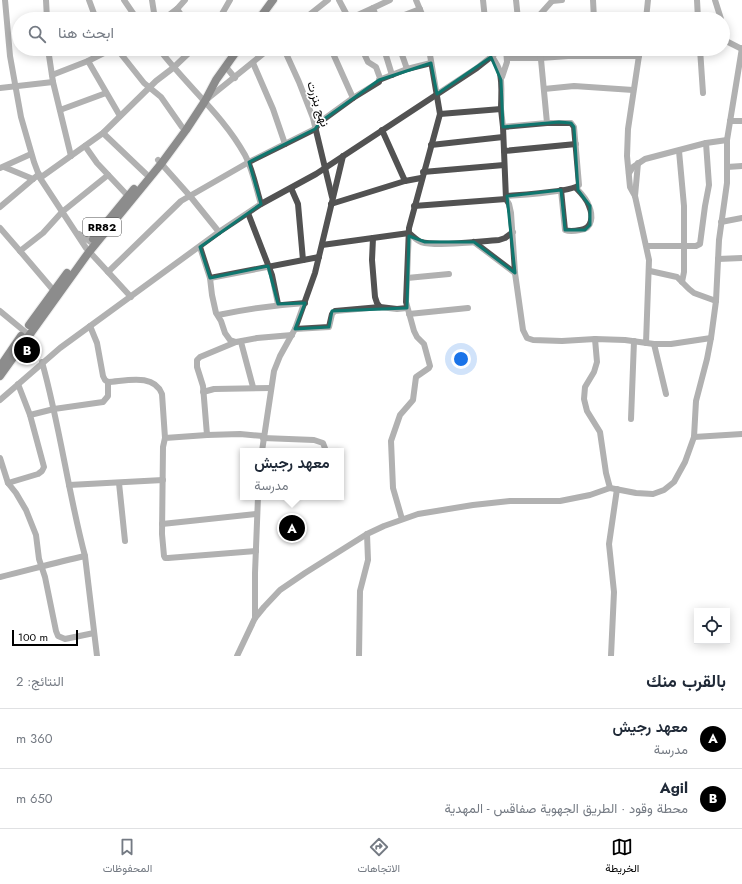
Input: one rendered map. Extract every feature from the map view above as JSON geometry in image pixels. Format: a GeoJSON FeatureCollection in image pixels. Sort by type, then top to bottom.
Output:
{"type":"FeatureCollection","features":[{"type":"Feature","properties":{"kind":"main road"},"geometry":{"type":"LineString","coordinates":[[264,12],[273,0]]}},
{"type":"Feature","properties":{"kind":"main road","name":"RR82"},"geometry":{"type":"LineString","coordinates":[[27,333],[54,292],[160,162],[233,56]]}},
{"type":"Feature","properties":{"kind":"main road","name":"RR82"},"geometry":{"type":"LineString","coordinates":[[0,367],[14,351],[128,196],[146,174],[160,162],[182,127],[204,100]]}},
{"type":"Feature","properties":{"kind":"main road","name":"RR82"},"geometry":{"type":"LineString","coordinates":[[0,376],[14,351]]}},
{"type":"Feature","properties":{"kind":"street"},"geometry":{"type":"LineString","coordinates":[[0,0],[10,0]]}},
{"type":"Feature","properties":{"kind":"street"},"geometry":{"type":"LineString","coordinates":[[5,0],[8,43],[15,86],[31,154],[40,176],[77,233],[90,247],[108,272],[131,297]]}},
{"type":"Feature","properties":{"kind":"street"},"geometry":{"type":"LineString","coordinates":[[46,0],[47,12]]}},
{"type":"Feature","properties":{"kind":"street"},"geometry":{"type":"LineString","coordinates":[[89,0],[93,12]]}},
{"type":"Feature","properties":{"kind":"street"},"geometry":{"type":"LineString","coordinates":[[124,0],[132,12]]}},
{"type":"Feature","properties":{"kind":"street"},"geometry":{"type":"LineString","coordinates":[[152,0],[154,12]]}},
{"type":"Feature","properties":{"kind":"street"},"geometry":{"type":"LineString","coordinates":[[174,12],[178,9],[184,0]]}},
{"type":"Feature","properties":{"kind":"street"},"geometry":{"type":"LineString","coordinates":[[223,12],[230,0]]}},
{"type":"Feature","properties":{"kind":"street"},"geometry":{"type":"LineString","coordinates":[[317,12],[328,0]]}},
{"type":"Feature","properties":{"kind":"street"},"geometry":{"type":"LineString","coordinates":[[338,0],[345,12]]}},
{"type":"Feature","properties":{"kind":"street"},"geometry":{"type":"LineString","coordinates":[[364,12],[390,0]]}},
{"type":"Feature","properties":{"kind":"street"},"geometry":{"type":"LineString","coordinates":[[416,0],[421,12]]}},
{"type":"Feature","properties":{"kind":"street"},"geometry":{"type":"LineString","coordinates":[[483,0],[484,12]]}},
{"type":"Feature","properties":{"kind":"street"},"geometry":{"type":"LineString","coordinates":[[516,0],[517,12]]}},
{"type":"Feature","properties":{"kind":"street"},"geometry":{"type":"LineString","coordinates":[[542,12],[552,1],[562,0]]}},
{"type":"Feature","properties":{"kind":"street"},"geometry":{"type":"LineString","coordinates":[[593,0],[594,12]]}},
{"type":"Feature","properties":{"kind":"street"},"geometry":{"type":"LineString","coordinates":[[647,12],[648,0]]}},
{"type":"Feature","properties":{"kind":"street"},"geometry":{"type":"LineString","coordinates":[[697,0],[698,12]]}},
{"type":"Feature","properties":{"kind":"street"},"geometry":{"type":"LineString","coordinates":[[715,0],[719,12]]}},
{"type":"Feature","properties":{"kind":"street"},"geometry":{"type":"LineString","coordinates":[[373,8],[374,12]]}},
{"type":"Feature","properties":{"kind":"street"},"geometry":{"type":"LineString","coordinates":[[412,12],[420,9]]}},
{"type":"Feature","properties":{"kind":"street"},"geometry":{"type":"LineString","coordinates":[[237,656],[256,618],[280,590],[368,534],[402,519],[418,514],[473,505],[510,501],[560,501],[614,488],[649,494],[659,492],[669,486],[678,477],[694,437],[696,401],[707,359],[716,301],[721,222],[726,197],[727,140],[742,49],[730,42]]}},
{"type":"Feature","properties":{"kind":"street"},"geometry":{"type":"LineString","coordinates":[[49,56],[52,79],[71,156]]}},
{"type":"Feature","properties":{"kind":"street"},"geometry":{"type":"LineString","coordinates":[[0,88],[52,79],[98,56]]}},
{"type":"Feature","properties":{"kind":"street"},"geometry":{"type":"LineString","coordinates":[[123,56],[144,83],[161,97],[182,127]]}},
{"type":"Feature","properties":{"kind":"street"},"geometry":{"type":"LineString","coordinates":[[164,56],[173,68],[204,100],[232,135],[249,162],[261,204]]}},
{"type":"Feature","properties":{"kind":"street"},"geometry":{"type":"LineString","coordinates":[[0,207],[33,179],[71,156],[103,133],[156,81],[186,56]]}},
{"type":"Feature","properties":{"kind":"street"},"geometry":{"type":"LineString","coordinates":[[204,100],[224,87],[261,56]]}},
{"type":"Feature","properties":{"kind":"street","name":"نهج بنزرت"},"geometry":{"type":"LineString","coordinates":[[287,56],[313,118],[326,168],[332,201]]}},
{"type":"Feature","properties":{"kind":"street"},"geometry":{"type":"LineString","coordinates":[[334,56],[353,98]]}},
{"type":"Feature","properties":{"kind":"street"},"geometry":{"type":"LineString","coordinates":[[365,56],[368,62],[376,67],[379,80]]}},
{"type":"Feature","properties":{"kind":"street"},"geometry":{"type":"LineString","coordinates":[[386,56],[392,75]]}},
{"type":"Feature","properties":{"kind":"street"},"geometry":{"type":"LineString","coordinates":[[402,56],[407,69]]}},
{"type":"Feature","properties":{"kind":"street"},"geometry":{"type":"LineString","coordinates":[[402,519],[393,488],[392,441],[400,414],[413,400],[416,377],[430,366],[424,344],[417,337],[414,331],[406,302],[409,233],[422,175],[440,114],[430,56]]}},
{"type":"Feature","properties":{"kind":"street"},"geometry":{"type":"LineString","coordinates":[[501,80],[507,58],[639,56],[628,129],[627,156],[631,189],[635,196],[647,246],[650,271],[646,343]]}},
{"type":"Feature","properties":{"kind":"street"},"geometry":{"type":"LineString","coordinates":[[700,56],[703,92]]}},
{"type":"Feature","properties":{"kind":"street"},"geometry":{"type":"LineString","coordinates":[[0,400],[42,362],[219,232],[261,204],[326,168],[477,68],[491,57],[499,69],[501,80],[501,109],[506,198],[510,207],[515,273],[523,330],[527,338],[533,340],[562,342],[595,339],[634,341],[654,344],[683,343],[711,338]]}},
{"type":"Feature","properties":{"kind":"street"},"geometry":{"type":"LineString","coordinates":[[542,58],[547,123]]}},
{"type":"Feature","properties":{"kind":"street"},"geometry":{"type":"LineString","coordinates":[[88,61],[120,116]]}},
{"type":"Feature","properties":{"kind":"street"},"geometry":{"type":"LineString","coordinates":[[108,272],[181,201],[249,162],[315,129],[320,122],[377,83],[379,80],[407,69],[431,62]]}},
{"type":"Feature","properties":{"kind":"street"},"geometry":{"type":"LineString","coordinates":[[253,63],[273,109],[285,144]]}},
{"type":"Feature","properties":{"kind":"street"},"geometry":{"type":"LineString","coordinates":[[226,67],[235,78]]}},
{"type":"Feature","properties":{"kind":"street"},"geometry":{"type":"LineString","coordinates":[[216,80],[224,87]]}},
{"type":"Feature","properties":{"kind":"street"},"geometry":{"type":"LineString","coordinates":[[544,88],[574,86],[633,90]]}},
{"type":"Feature","properties":{"kind":"street"},"geometry":{"type":"LineString","coordinates":[[60,110],[106,93]]}},
{"type":"Feature","properties":{"kind":"street"},"geometry":{"type":"LineString","coordinates":[[440,114],[501,109]]}},
{"type":"Feature","properties":{"kind":"street"},"geometry":{"type":"LineString","coordinates":[[730,121],[742,121]]}},
{"type":"Feature","properties":{"kind":"street"},"geometry":{"type":"LineString","coordinates":[[414,206],[506,198],[576,188],[580,185],[574,127],[571,123],[547,123],[503,127]]}},
{"type":"Feature","properties":{"kind":"street"},"geometry":{"type":"LineString","coordinates":[[382,130],[405,181]]}},
{"type":"Feature","properties":{"kind":"street"},"geometry":{"type":"LineString","coordinates":[[103,133],[146,174]]}},
{"type":"Feature","properties":{"kind":"street"},"geometry":{"type":"LineString","coordinates":[[431,145],[503,137]]}},
{"type":"Feature","properties":{"kind":"street"},"geometry":{"type":"LineString","coordinates":[[629,173],[638,163],[645,159],[679,151],[706,142],[727,140]]}},
{"type":"Feature","properties":{"kind":"street"},"geometry":{"type":"LineString","coordinates":[[647,246],[698,246],[701,241],[709,185],[706,142]]}},
{"type":"Feature","properties":{"kind":"street"},"geometry":{"type":"LineString","coordinates":[[504,151],[576,144]]}},
{"type":"Feature","properties":{"kind":"street"},"geometry":{"type":"LineString","coordinates":[[85,146],[97,163],[128,196]]}},
{"type":"Feature","properties":{"kind":"street"},"geometry":{"type":"LineString","coordinates":[[679,151],[684,206],[684,274],[682,282]]}},
{"type":"Feature","properties":{"kind":"street"},"geometry":{"type":"LineString","coordinates":[[2,167],[31,154]]}},
{"type":"Feature","properties":{"kind":"street"},"geometry":{"type":"LineString","coordinates":[[262,448],[275,366],[295,329],[305,303],[319,257],[342,156]]}},
{"type":"Feature","properties":{"kind":"street"},"geometry":{"type":"LineString","coordinates":[[160,162],[219,232]]}},
{"type":"Feature","properties":{"kind":"street"},"geometry":{"type":"LineString","coordinates":[[635,196],[638,163]]}},
{"type":"Feature","properties":{"kind":"street"},"geometry":{"type":"LineString","coordinates":[[332,201],[422,175],[504,165]]}},
{"type":"Feature","properties":{"kind":"street"},"geometry":{"type":"LineString","coordinates":[[727,167],[742,166]]}},
{"type":"Feature","properties":{"kind":"street"},"geometry":{"type":"LineString","coordinates":[[2,167],[33,179]]}},
{"type":"Feature","properties":{"kind":"street"},"geometry":{"type":"LineString","coordinates":[[20,251],[43,233],[62,212],[108,175]]}},
{"type":"Feature","properties":{"kind":"street"},"geometry":{"type":"LineString","coordinates":[[291,188],[298,204],[303,260]]}},
{"type":"Feature","properties":{"kind":"street"},"geometry":{"type":"LineString","coordinates":[[561,190],[565,230],[586,230],[590,224],[590,206],[576,188]]}},
{"type":"Feature","properties":{"kind":"street"},"geometry":{"type":"LineString","coordinates":[[248,213],[275,285],[278,304]]}},
{"type":"Feature","properties":{"kind":"street"},"geometry":{"type":"LineString","coordinates":[[721,222],[742,218]]}},
{"type":"Feature","properties":{"kind":"street"},"geometry":{"type":"LineString","coordinates":[[0,228],[54,292]]}},
{"type":"Feature","properties":{"kind":"street"},"geometry":{"type":"LineString","coordinates":[[322,245],[409,233],[415,238],[425,242],[474,242],[501,240],[513,232]]}},
{"type":"Feature","properties":{"kind":"street"},"geometry":{"type":"LineString","coordinates":[[373,238],[372,260],[375,297],[380,307]]}},
{"type":"Feature","properties":{"kind":"street"},"geometry":{"type":"LineString","coordinates":[[474,242],[515,273]]}},
{"type":"Feature","properties":{"kind":"street"},"geometry":{"type":"LineString","coordinates":[[200,247],[210,278],[212,295],[218,315],[228,338],[239,342]]}},
{"type":"Feature","properties":{"kind":"street"},"geometry":{"type":"LineString","coordinates":[[210,278],[319,257]]}},
{"type":"Feature","properties":{"kind":"street"},"geometry":{"type":"LineString","coordinates":[[718,259],[742,258]]}},
{"type":"Feature","properties":{"kind":"street"},"geometry":{"type":"LineString","coordinates":[[650,271],[675,276],[694,292],[705,298],[716,301]]}},
{"type":"Feature","properties":{"kind":"street"},"geometry":{"type":"LineString","coordinates":[[407,278],[449,274]]}},
{"type":"Feature","properties":{"kind":"street"},"geometry":{"type":"LineString","coordinates":[[218,315],[278,304],[305,303]]}},
{"type":"Feature","properties":{"kind":"street"},"geometry":{"type":"LineString","coordinates":[[295,329],[329,327],[332,314],[335,311],[380,307],[408,311],[468,308]]}},
{"type":"Feature","properties":{"kind":"street"},"geometry":{"type":"LineString","coordinates":[[0,311],[27,333]]}},
{"type":"Feature","properties":{"kind":"street"},"geometry":{"type":"LineString","coordinates":[[30,415],[54,409],[103,402],[108,396],[108,382],[103,376],[97,343],[90,326]]}},
{"type":"Feature","properties":{"kind":"street"},"geometry":{"type":"LineString","coordinates":[[207,435],[203,386],[196,363],[197,360],[200,357],[239,342],[257,338],[292,335]]}},
{"type":"Feature","properties":{"kind":"street"},"geometry":{"type":"LineString","coordinates":[[595,339],[596,362],[594,372],[585,387],[584,399],[587,411],[600,432],[604,467],[614,488],[609,541],[614,592],[611,656]]}},
{"type":"Feature","properties":{"kind":"street"},"geometry":{"type":"LineString","coordinates":[[631,419],[634,341]]}},
{"type":"Feature","properties":{"kind":"street"},"geometry":{"type":"LineString","coordinates":[[239,342],[253,387]]}},
{"type":"Feature","properties":{"kind":"street"},"geometry":{"type":"LineString","coordinates":[[654,344],[666,394]]}},
{"type":"Feature","properties":{"kind":"street"},"geometry":{"type":"LineString","coordinates":[[42,362],[54,409],[85,556],[97,656]]}},
{"type":"Feature","properties":{"kind":"street"},"geometry":{"type":"LineString","coordinates":[[108,382],[144,380],[153,382],[157,385],[162,394],[165,438],[163,447],[162,524],[165,558],[256,551]]}},
{"type":"Feature","properties":{"kind":"street"},"geometry":{"type":"LineString","coordinates":[[8,483],[38,474],[44,467],[30,415],[18,384]]}},
{"type":"Feature","properties":{"kind":"street"},"geometry":{"type":"LineString","coordinates":[[203,392],[214,389],[253,387],[271,388]]}},
{"type":"Feature","properties":{"kind":"street"},"geometry":{"type":"LineString","coordinates":[[165,438],[240,434],[314,440],[323,443],[325,448]]}},
{"type":"Feature","properties":{"kind":"street"},"geometry":{"type":"LineString","coordinates":[[694,437],[742,434]]}},
{"type":"Feature","properties":{"kind":"street"},"geometry":{"type":"LineString","coordinates":[[0,458],[8,483],[16,493],[30,517],[37,541],[39,559],[45,577],[58,636],[65,639],[94,633]]}},
{"type":"Feature","properties":{"kind":"street"},"geometry":{"type":"LineString","coordinates":[[69,485],[163,480]]}},
{"type":"Feature","properties":{"kind":"street"},"geometry":{"type":"LineString","coordinates":[[119,483],[125,541]]}},
{"type":"Feature","properties":{"kind":"street"},"geometry":{"type":"LineString","coordinates":[[256,618],[256,514],[258,500]]}},
{"type":"Feature","properties":{"kind":"street"},"geometry":{"type":"LineString","coordinates":[[162,524],[256,514]]}},
{"type":"Feature","properties":{"kind":"street"},"geometry":{"type":"LineString","coordinates":[[359,656],[360,591],[368,560],[368,534]]}},
{"type":"Feature","properties":{"kind":"street"},"geometry":{"type":"LineString","coordinates":[[0,577],[85,556]]}},
{"type":"Feature","properties":{"kind":"highlighted area"},"geometry":{"type":"Polygon","coordinates":[[[491,57],[501,80],[503,127],[559,122],[571,123],[574,127],[578,190],[590,206],[590,225],[585,230],[565,230],[561,190],[507,196],[515,273],[474,242],[425,242],[409,236],[407,308],[332,311],[329,327],[295,329],[305,303],[278,304],[268,266],[210,278],[200,247],[261,204],[249,162],[315,129],[320,122],[379,80],[431,63],[437,94],[491,57]]]}},
{"type":"Feature","properties":{"kind":"place","name":"Agil"},"geometry":{"type":"Point","coordinates":[27,350]}},
{"type":"Feature","properties":{"kind":"place","name":"معهد رجيش"},"geometry":{"type":"Point","coordinates":[292,528]}}]}
